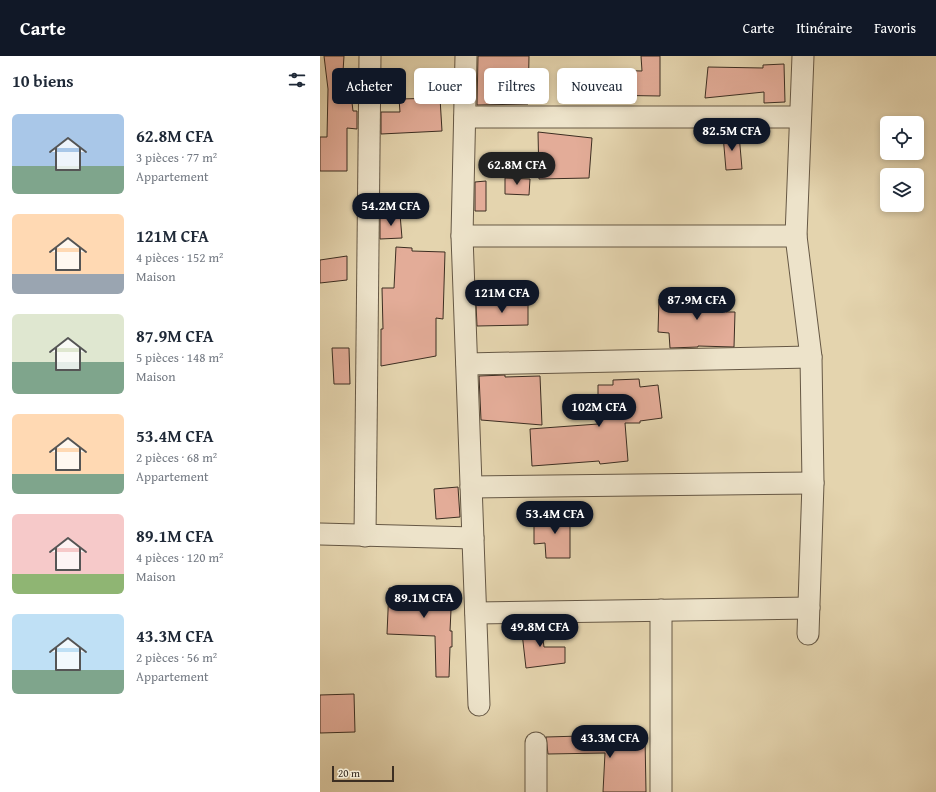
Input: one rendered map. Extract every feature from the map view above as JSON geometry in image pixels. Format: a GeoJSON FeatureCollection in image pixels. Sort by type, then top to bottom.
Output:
{"type":"FeatureCollection","features":[{"type":"Feature","properties":{"kind":"street"},"geometry":{"type":"LineString","coordinates":[[365,536],[370,56]]}},
{"type":"Feature","properties":{"kind":"street"},"geometry":{"type":"LineString","coordinates":[[466,56],[462,236],[479,704]]}},
{"type":"Feature","properties":{"kind":"street"},"geometry":{"type":"LineString","coordinates":[[803,56],[796,236],[811,357],[813,483],[808,634]]}},
{"type":"Feature","properties":{"kind":"street"},"geometry":{"type":"LineString","coordinates":[[465,117],[800,117]]}},
{"type":"Feature","properties":{"kind":"street"},"geometry":{"type":"LineString","coordinates":[[462,236],[796,236]]}},
{"type":"Feature","properties":{"kind":"street"},"geometry":{"type":"LineString","coordinates":[[467,364],[811,357]]}},
{"type":"Feature","properties":{"kind":"street"},"geometry":{"type":"LineString","coordinates":[[471,487],[813,483]]}},
{"type":"Feature","properties":{"kind":"street"},"geometry":{"type":"LineString","coordinates":[[320,534],[473,538]]}},
{"type":"Feature","properties":{"kind":"street"},"geometry":{"type":"LineString","coordinates":[[476,613],[809,608]]}},
{"type":"Feature","properties":{"kind":"street"},"geometry":{"type":"LineString","coordinates":[[661,610],[661,792]]}},
{"type":"Feature","properties":{"kind":"street"},"geometry":{"type":"LineString","coordinates":[[536,743],[536,792]]}},
{"type":"Feature","properties":{"kind":"building"},"geometry":{"type":"Polygon","coordinates":[[[324,56],[344,56],[343,68],[332,68],[332,104],[352,104],[353,111],[357,111],[357,129],[347,128],[347,171],[320,171],[320,137],[327,137],[328,89],[324,56]]]}},
{"type":"Feature","properties":{"kind":"building"},"geometry":{"type":"Polygon","coordinates":[[[478,56],[529,56],[529,68],[484,68],[484,104],[528,104],[477,105],[478,56]]]}},
{"type":"Feature","properties":{"kind":"building"},"geometry":{"type":"Polygon","coordinates":[[[641,56],[660,56],[660,96],[637,96],[637,71],[642,71],[641,56]]]}},
{"type":"Feature","properties":{"kind":"building"},"geometry":{"type":"Polygon","coordinates":[[[784,64],[785,102],[764,103],[764,92],[705,98],[708,67],[763,68],[763,65],[784,64]]]}},
{"type":"Feature","properties":{"kind":"building"},"geometry":{"type":"Polygon","coordinates":[[[406,99],[414,99],[414,104],[440,104],[442,131],[381,134],[381,112],[400,112],[399,104],[406,104],[406,99]]]}},
{"type":"Feature","properties":{"kind":"building"},"geometry":{"type":"Polygon","coordinates":[[[538,132],[592,138],[589,178],[539,179],[538,132]]]}},
{"type":"Feature","properties":{"kind":"building"},"geometry":{"type":"Polygon","coordinates":[[[739,134],[742,169],[726,170],[723,135],[739,134]]]}},
{"type":"Feature","properties":{"kind":"building"},"geometry":{"type":"Polygon","coordinates":[[[505,178],[530,179],[529,195],[505,194],[505,178]]]}},
{"type":"Feature","properties":{"kind":"building"},"geometry":{"type":"Polygon","coordinates":[[[486,181],[486,211],[475,211],[475,182],[486,181]]]}},
{"type":"Feature","properties":{"kind":"building"},"geometry":{"type":"Polygon","coordinates":[[[400,214],[402,238],[380,239],[380,215],[400,214]]]}},
{"type":"Feature","properties":{"kind":"building"},"geometry":{"type":"Polygon","coordinates":[[[396,247],[412,248],[412,251],[445,252],[443,319],[436,318],[436,356],[381,366],[381,329],[383,329],[382,288],[394,288],[396,247]]]}},
{"type":"Feature","properties":{"kind":"building"},"geometry":{"type":"Polygon","coordinates":[[[347,256],[347,280],[320,283],[320,260],[347,256]]]}},
{"type":"Feature","properties":{"kind":"building"},"geometry":{"type":"Polygon","coordinates":[[[724,293],[726,312],[735,312],[734,347],[698,346],[670,348],[669,333],[658,332],[659,299],[724,293]]]}},
{"type":"Feature","properties":{"kind":"building"},"geometry":{"type":"Polygon","coordinates":[[[528,303],[528,325],[477,326],[476,304],[528,303]]]}},
{"type":"Feature","properties":{"kind":"building"},"geometry":{"type":"Polygon","coordinates":[[[332,348],[349,348],[350,384],[334,384],[332,348]]]}},
{"type":"Feature","properties":{"kind":"building"},"geometry":{"type":"Polygon","coordinates":[[[505,375],[505,377],[540,376],[542,425],[481,420],[479,376],[505,375]]]}},
{"type":"Feature","properties":{"kind":"building"},"geometry":{"type":"Polygon","coordinates":[[[639,379],[640,387],[658,385],[662,418],[640,421],[640,423],[625,423],[628,461],[600,464],[599,461],[532,466],[530,429],[598,424],[598,385],[613,385],[613,380],[639,379]]]}},
{"type":"Feature","properties":{"kind":"building"},"geometry":{"type":"Polygon","coordinates":[[[458,487],[460,517],[436,519],[434,489],[458,487]]]}},
{"type":"Feature","properties":{"kind":"building"},"geometry":{"type":"Polygon","coordinates":[[[550,511],[570,511],[570,558],[546,558],[545,543],[534,544],[534,523],[550,523],[550,511]]]}},
{"type":"Feature","properties":{"kind":"building"},"geometry":{"type":"Polygon","coordinates":[[[389,588],[452,589],[450,631],[452,631],[452,647],[450,647],[449,677],[436,677],[435,636],[387,634],[389,588]]]}},
{"type":"Feature","properties":{"kind":"building"},"geometry":{"type":"Polygon","coordinates":[[[521,624],[541,624],[544,647],[565,647],[565,663],[526,668],[521,624]]]}},
{"type":"Feature","properties":{"kind":"building"},"geometry":{"type":"Polygon","coordinates":[[[354,694],[355,732],[320,733],[320,695],[354,694]]]}},
{"type":"Feature","properties":{"kind":"building"},"geometry":{"type":"Polygon","coordinates":[[[581,736],[581,738],[645,736],[646,792],[603,792],[605,753],[548,754],[546,737],[581,736]]]}}]}
